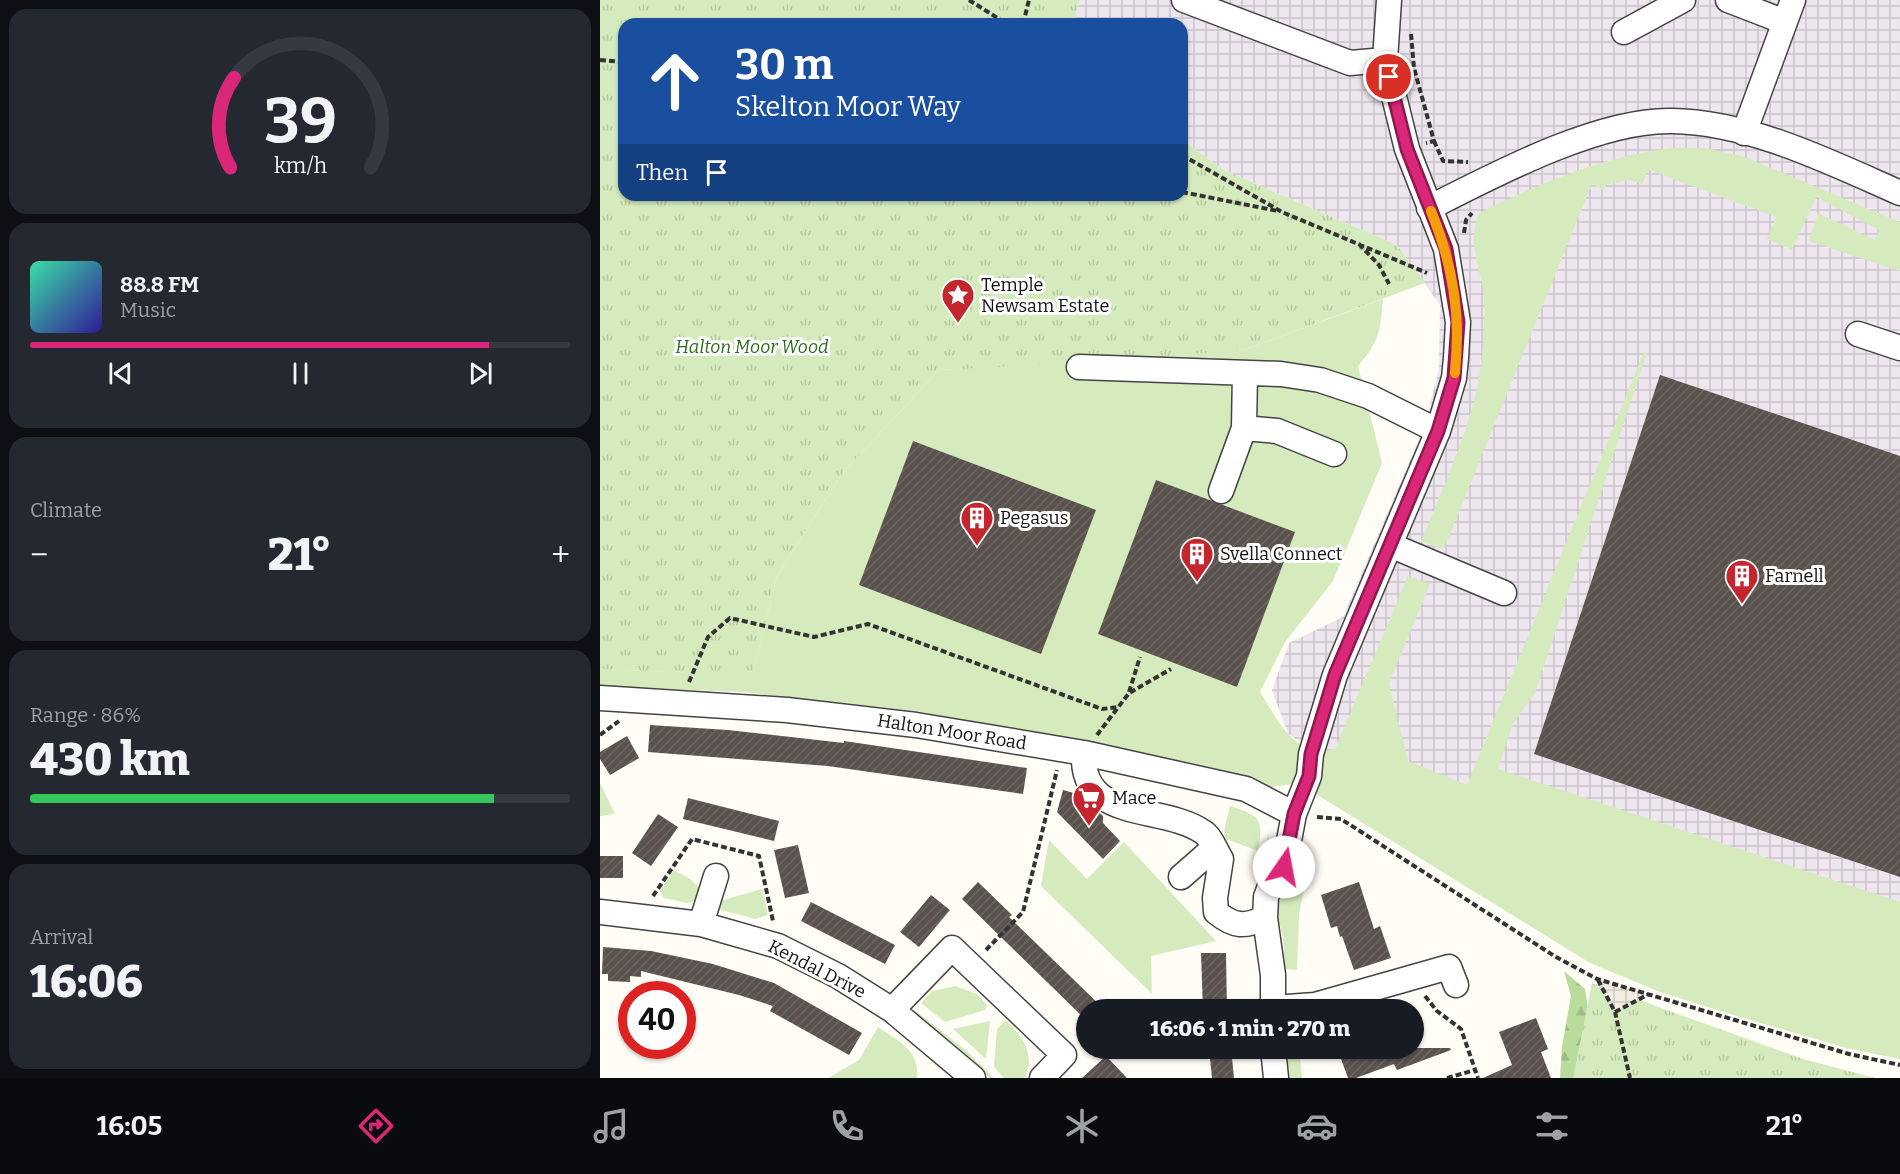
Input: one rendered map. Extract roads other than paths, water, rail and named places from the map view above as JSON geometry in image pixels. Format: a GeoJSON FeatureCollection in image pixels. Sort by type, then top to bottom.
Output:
{"type":"FeatureCollection","features":[{"type":"Feature","properties":{"kind":"street"},"geometry":{"type":"LineString","coordinates":[[1184,0],[1230,8],[1350,63],[1385,60]]}},
{"type":"Feature","properties":{"kind":"street"},"geometry":{"type":"LineString","coordinates":[[1273,999],[1273,975],[1265,918],[1266,897],[1272,880],[1284,867],[1294,814],[1309,776],[1311,754],[1335,675],[1438,431],[1455,368],[1458,322],[1446,249],[1407,149],[1385,60],[1389,0]]}},
{"type":"Feature","properties":{"kind":"street"},"geometry":{"type":"LineString","coordinates":[[1624,32],[1683,0]]}},
{"type":"Feature","properties":{"kind":"street"},"geometry":{"type":"LineString","coordinates":[[1728,0],[1789,11],[1744,133]]}},
{"type":"Feature","properties":{"kind":"street"},"geometry":{"type":"LineString","coordinates":[[1430,208],[1555,149],[1633,124],[1671,121],[1720,126],[1812,154],[1900,193]]}},
{"type":"Feature","properties":{"kind":"street"},"geometry":{"type":"LineString","coordinates":[[1858,334],[1900,348]]}},
{"type":"Feature","properties":{"kind":"street"},"geometry":{"type":"LineString","coordinates":[[1078,368],[1123,379],[1245,373],[1320,380],[1368,396],[1438,431]]}},
{"type":"Feature","properties":{"kind":"street"},"geometry":{"type":"LineString","coordinates":[[1221,491],[1244,428],[1245,373]]}},
{"type":"Feature","properties":{"kind":"street"},"geometry":{"type":"LineString","coordinates":[[1244,428],[1277,431],[1334,454]]}},
{"type":"Feature","properties":{"kind":"street"},"geometry":{"type":"LineString","coordinates":[[1390,545],[1504,593]]}},
{"type":"Feature","properties":{"kind":"street","name":"Halton Moor Road"},"geometry":{"type":"LineString","coordinates":[[600,698],[787,710],[904,724],[1084,753],[1246,789],[1294,814]]}},
{"type":"Feature","properties":{"kind":"street"},"geometry":{"type":"LineString","coordinates":[[1084,753],[1084,772],[1091,788],[1107,802],[1186,824],[1205,832],[1221,859],[1215,898],[1216,912],[1237,925],[1248,926],[1265,918]]}},
{"type":"Feature","properties":{"kind":"street"},"geometry":{"type":"LineString","coordinates":[[1181,877],[1214,848]]}},
{"type":"Feature","properties":{"kind":"street"},"geometry":{"type":"LineString","coordinates":[[701,924],[716,876]]}},
{"type":"Feature","properties":{"kind":"street","name":"Kendal Drive"},"geometry":{"type":"LineString","coordinates":[[600,912],[701,924],[778,946],[838,976],[892,1010],[957,1073]]}},
{"type":"Feature","properties":{"kind":"street"},"geometry":{"type":"LineString","coordinates":[[892,1010],[952,948],[1064,1055],[1042,1078]]}},
{"type":"Feature","properties":{"kind":"street"},"geometry":{"type":"LineString","coordinates":[[1336,999],[1449,967],[1456,985]]}},
{"type":"Feature","properties":{"kind":"street"},"geometry":{"type":"LineString","coordinates":[[1274,1059],[1276,1078]]}},
{"type":"Feature","properties":{"kind":"place","name":"Temple Newsam Estate"},"geometry":{"type":"Point","coordinates":[958,324]}},
{"type":"Feature","properties":{"kind":"place","name":"Pegasus"},"geometry":{"type":"Point","coordinates":[977,547]}},
{"type":"Feature","properties":{"kind":"place","name":"Svella Connect"},"geometry":{"type":"Point","coordinates":[1197,583]}},
{"type":"Feature","properties":{"kind":"place","name":"Farnell"},"geometry":{"type":"Point","coordinates":[1742,605]}},
{"type":"Feature","properties":{"kind":"place","name":"Mace"},"geometry":{"type":"Point","coordinates":[1089,827]}},
{"type":"Feature","properties":{"kind":"park label","name":"Halton Moor Wood"},"geometry":{"type":"Point","coordinates":[752,347]}}]}
